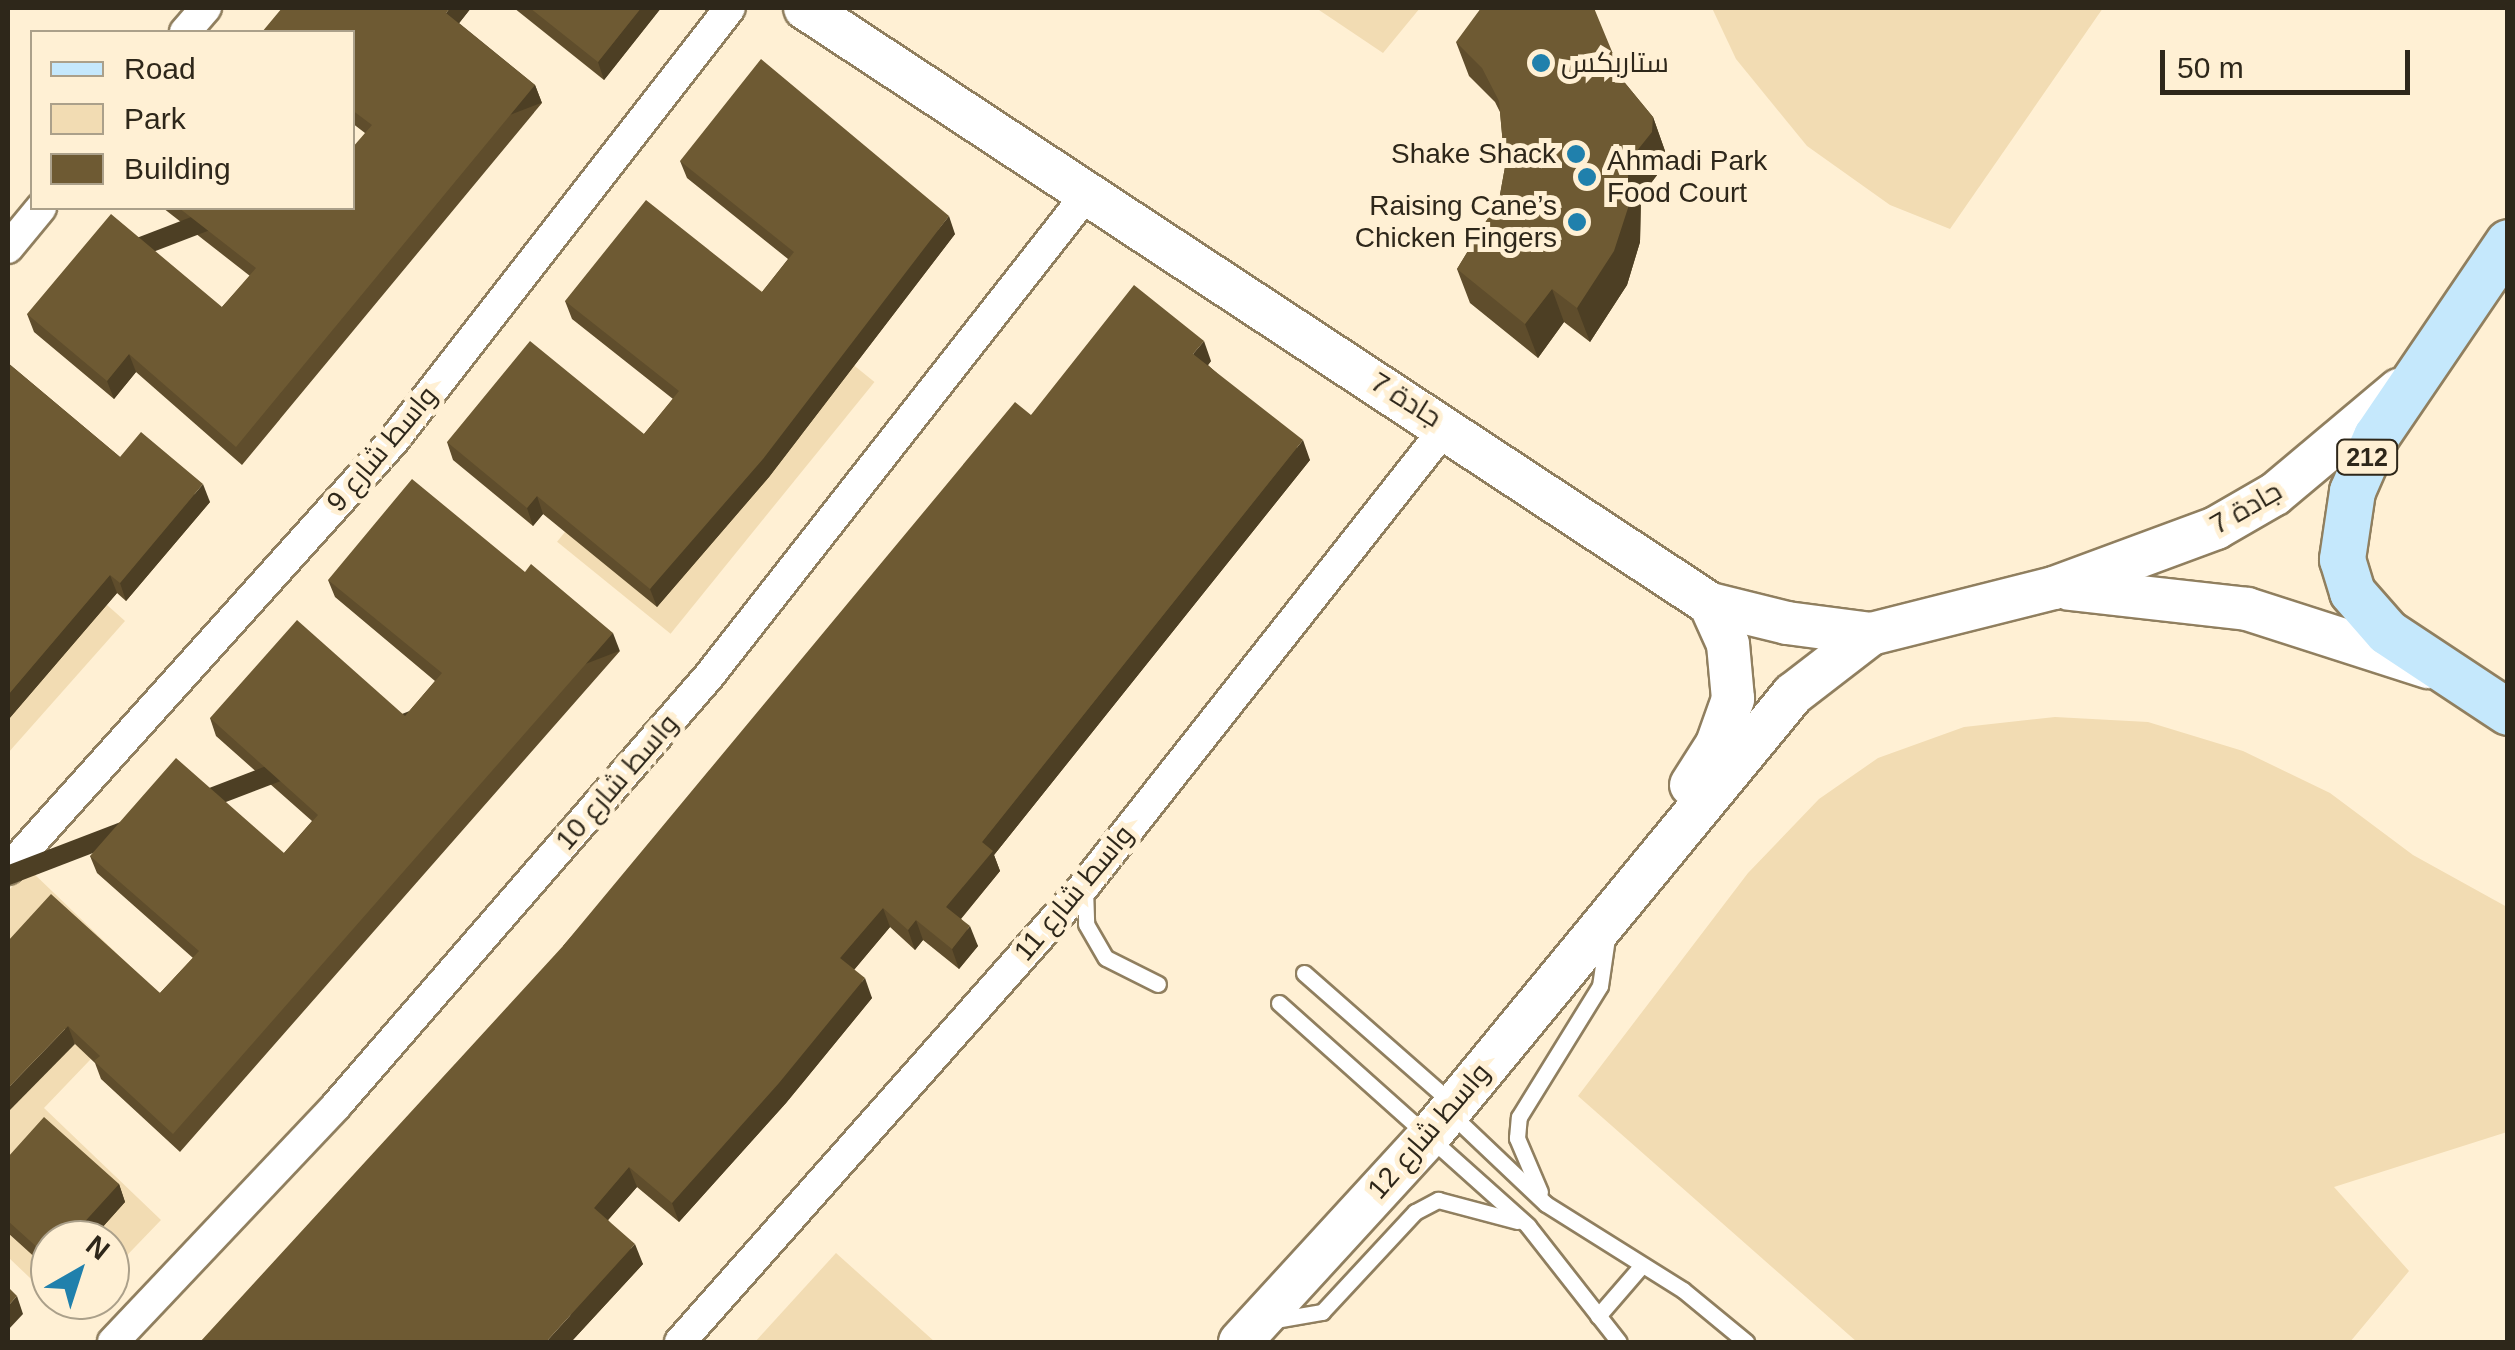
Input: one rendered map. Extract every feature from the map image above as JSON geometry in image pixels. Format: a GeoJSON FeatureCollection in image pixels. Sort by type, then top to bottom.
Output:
{"type":"FeatureCollection","features":[{"type":"Feature","properties":{"kind":"main road","name":"جادة 7"},"geometry":{"type":"LineString","coordinates":[[805,8],[1447,426],[1710,604],[1786,623],[1871,634],[2054,588],[2216,528],[2276,494],[2410,380]]}},
{"type":"Feature","properties":{"kind":"main road","name":"212"},"geometry":{"type":"LineString","coordinates":[[2508,242],[2487,281],[2410,380],[2352,491],[2342,560],[2352,592],[2387,632],[2437,670],[2508,712]]}},
{"type":"Feature","properties":{"kind":"main road","name":"جادة 7"},"geometry":{"type":"LineString","coordinates":[[2054,588],[2202,600],[2437,670]]}},
{"type":"Feature","properties":{"kind":"main road","name":"واسط شارع 12"},"geometry":{"type":"LineString","coordinates":[[1612,913],[1716,744],[1733,699],[1728,644],[1710,604]]}},
{"type":"Feature","properties":{"kind":"main road","name":"واسط شارع 12"},"geometry":{"type":"LineString","coordinates":[[1248,1333],[1445,1117],[1793,694],[1871,634]]}},
{"type":"Feature","properties":{"kind":"street"},"geometry":{"type":"LineString","coordinates":[[187,30],[206,8]]}},
{"type":"Feature","properties":{"kind":"street","name":"واسط شارع 9"},"geometry":{"type":"LineString","coordinates":[[8,869],[394,440],[730,8]]}},
{"type":"Feature","properties":{"kind":"street","name":"واسط شارع 10"},"geometry":{"type":"LineString","coordinates":[[113,1342],[336,1106],[708,676],[1087,194]]}},
{"type":"Feature","properties":{"kind":"street"},"geometry":{"type":"LineString","coordinates":[[8,248],[38,210]]}},
{"type":"Feature","properties":{"kind":"street","name":"واسط شارع 11"},"geometry":{"type":"LineString","coordinates":[[680,1342],[1085,885],[1447,426]]}},
{"type":"Feature","properties":{"kind":"lane"},"geometry":{"type":"LineString","coordinates":[[1085,885],[1086,924],[1106,958],[1158,984]]}},
{"type":"Feature","properties":{"kind":"lane"},"geometry":{"type":"LineString","coordinates":[[1546,1204],[1524,1160],[1519,1116],[1600,986],[1612,913]]}},
{"type":"Feature","properties":{"kind":"lane"},"geometry":{"type":"LineString","coordinates":[[1304,973],[1445,1117],[1546,1204],[1642,1264],[1746,1342]]}},
{"type":"Feature","properties":{"kind":"lane"},"geometry":{"type":"LineString","coordinates":[[1279,1003],[1445,1117],[1619,1342]]}},
{"type":"Feature","properties":{"kind":"lane"},"geometry":{"type":"LineString","coordinates":[[1248,1333],[1322,1312],[1415,1212],[1438,1200],[1528,1226]]}},
{"type":"Feature","properties":{"kind":"lane"},"geometry":{"type":"LineString","coordinates":[[1598,1316],[1642,1264]]}},
{"type":"Feature","properties":{"kind":"green space"},"geometry":{"type":"Polygon","coordinates":[[[1316,8],[1420,8],[1383,53],[1316,8]]]}},
{"type":"Feature","properties":{"kind":"green space"},"geometry":{"type":"Polygon","coordinates":[[[1712,8],[2103,8],[1950,229],[1890,205],[1807,146],[1736,59],[1712,8]]]}},
{"type":"Feature","properties":{"kind":"green space"},"geometry":{"type":"Polygon","coordinates":[[[761,290],[874,382],[671,634],[557,542],[761,290]]]}},
{"type":"Feature","properties":{"kind":"green space"},"geometry":{"type":"Polygon","coordinates":[[[22,529],[125,621],[8,753],[8,545],[22,529]]]}},
{"type":"Feature","properties":{"kind":"green space"},"geometry":{"type":"Polygon","coordinates":[[[2055,717],[2148,722],[2243,751],[2330,793],[2413,855],[2507,907],[2507,1132],[2334,1187],[2409,1271],[2350,1342],[1857,1342],[1578,1096],[1748,873],[1819,799],[1878,758],[1964,727],[2055,717]]]}},
{"type":"Feature","properties":{"kind":"green space"},"geometry":{"type":"Polygon","coordinates":[[[29,869],[156,991],[44,1108],[161,1220],[130,1252],[130,1220],[30,1220],[30,1278],[8,1257],[8,891],[29,869]]]}},
{"type":"Feature","properties":{"kind":"green space"},"geometry":{"type":"Polygon","coordinates":[[[836,1253],[935,1342],[755,1342],[836,1253]]]}},
{"type":"Feature","properties":{"kind":"building"},"geometry":{"type":"Polygon","coordinates":[[[282,8],[450,8],[446,13],[535,85],[236,447],[129,354],[107,381],[27,314],[111,214],[222,307],[256,268],[182,210],[355,210],[355,145],[372,125],[355,112],[355,30],[264,30],[282,8]]]}},
{"type":"Feature","properties":{"kind":"building"},"geometry":{"type":"Polygon","coordinates":[[[530,8],[641,8],[598,62],[530,8]]]}},
{"type":"Feature","properties":{"kind":"building","name":"Ahmadi Park Food Court"},"geometry":{"type":"Polygon","coordinates":[[[1481,8],[1594,8],[1625,83],[1653,117],[1652,132],[1628,162],[1628,208],[1614,251],[1577,308],[1552,289],[1525,324],[1457,269],[1499,200],[1505,167],[1499,101],[1482,68],[1456,42],[1481,8]]]}},
{"type":"Feature","properties":{"kind":"building"},"geometry":{"type":"Polygon","coordinates":[[[761,59],[949,216],[763,459],[650,589],[537,496],[527,508],[447,442],[530,341],[644,434],[679,391],[565,301],[646,200],[762,292],[794,252],[680,161],[761,59]]]}},
{"type":"Feature","properties":{"kind":"building"},"geometry":{"type":"Polygon","coordinates":[[[1134,285],[1204,341],[1193,354],[1303,440],[982,842],[993,851],[946,907],[970,926],[952,949],[916,920],[908,930],[883,908],[840,958],[865,978],[779,1083],[672,1203],[629,1167],[594,1208],[635,1244],[546,1342],[200,1342],[563,946],[1015,402],[1031,415],[1134,285]]]}},
{"type":"Feature","properties":{"kind":"building"},"geometry":{"type":"Polygon","coordinates":[[[8,363],[120,457],[141,432],[203,484],[120,583],[110,575],[8,695],[8,363]]]}},
{"type":"Feature","properties":{"kind":"building"},"geometry":{"type":"Polygon","coordinates":[[[412,479],[525,572],[531,564],[613,633],[173,1134],[94,1061],[100,1056],[68,1026],[8,1088],[8,941],[51,894],[160,993],[199,951],[90,856],[176,758],[284,853],[318,815],[210,718],[297,620],[405,716],[442,673],[328,580],[412,479]]]}},
{"type":"Feature","properties":{"kind":"building"},"geometry":{"type":"Polygon","coordinates":[[[44,1117],[119,1184],[86,1220],[30,1220],[30,1241],[8,1221],[8,1157],[44,1117]]]}},
{"type":"Feature","properties":{"kind":"building"},"geometry":{"type":"Polygon","coordinates":[[[8,1287],[17,1296],[8,1306],[8,1287]]]}},
{"type":"Feature","properties":{"kind":"place","name":"ستاربكس"},"geometry":{"type":"Point","coordinates":[1541,63]}},
{"type":"Feature","properties":{"kind":"place","name":"Shake Shack"},"geometry":{"type":"Point","coordinates":[1576,154]}},
{"type":"Feature","properties":{"kind":"place","name":"Ahmadi Park Food Court"},"geometry":{"type":"Point","coordinates":[1587,177]}},
{"type":"Feature","properties":{"kind":"place","name":"Raising Cane’s Chicken Fingers"},"geometry":{"type":"Point","coordinates":[1577,222]}}]}
